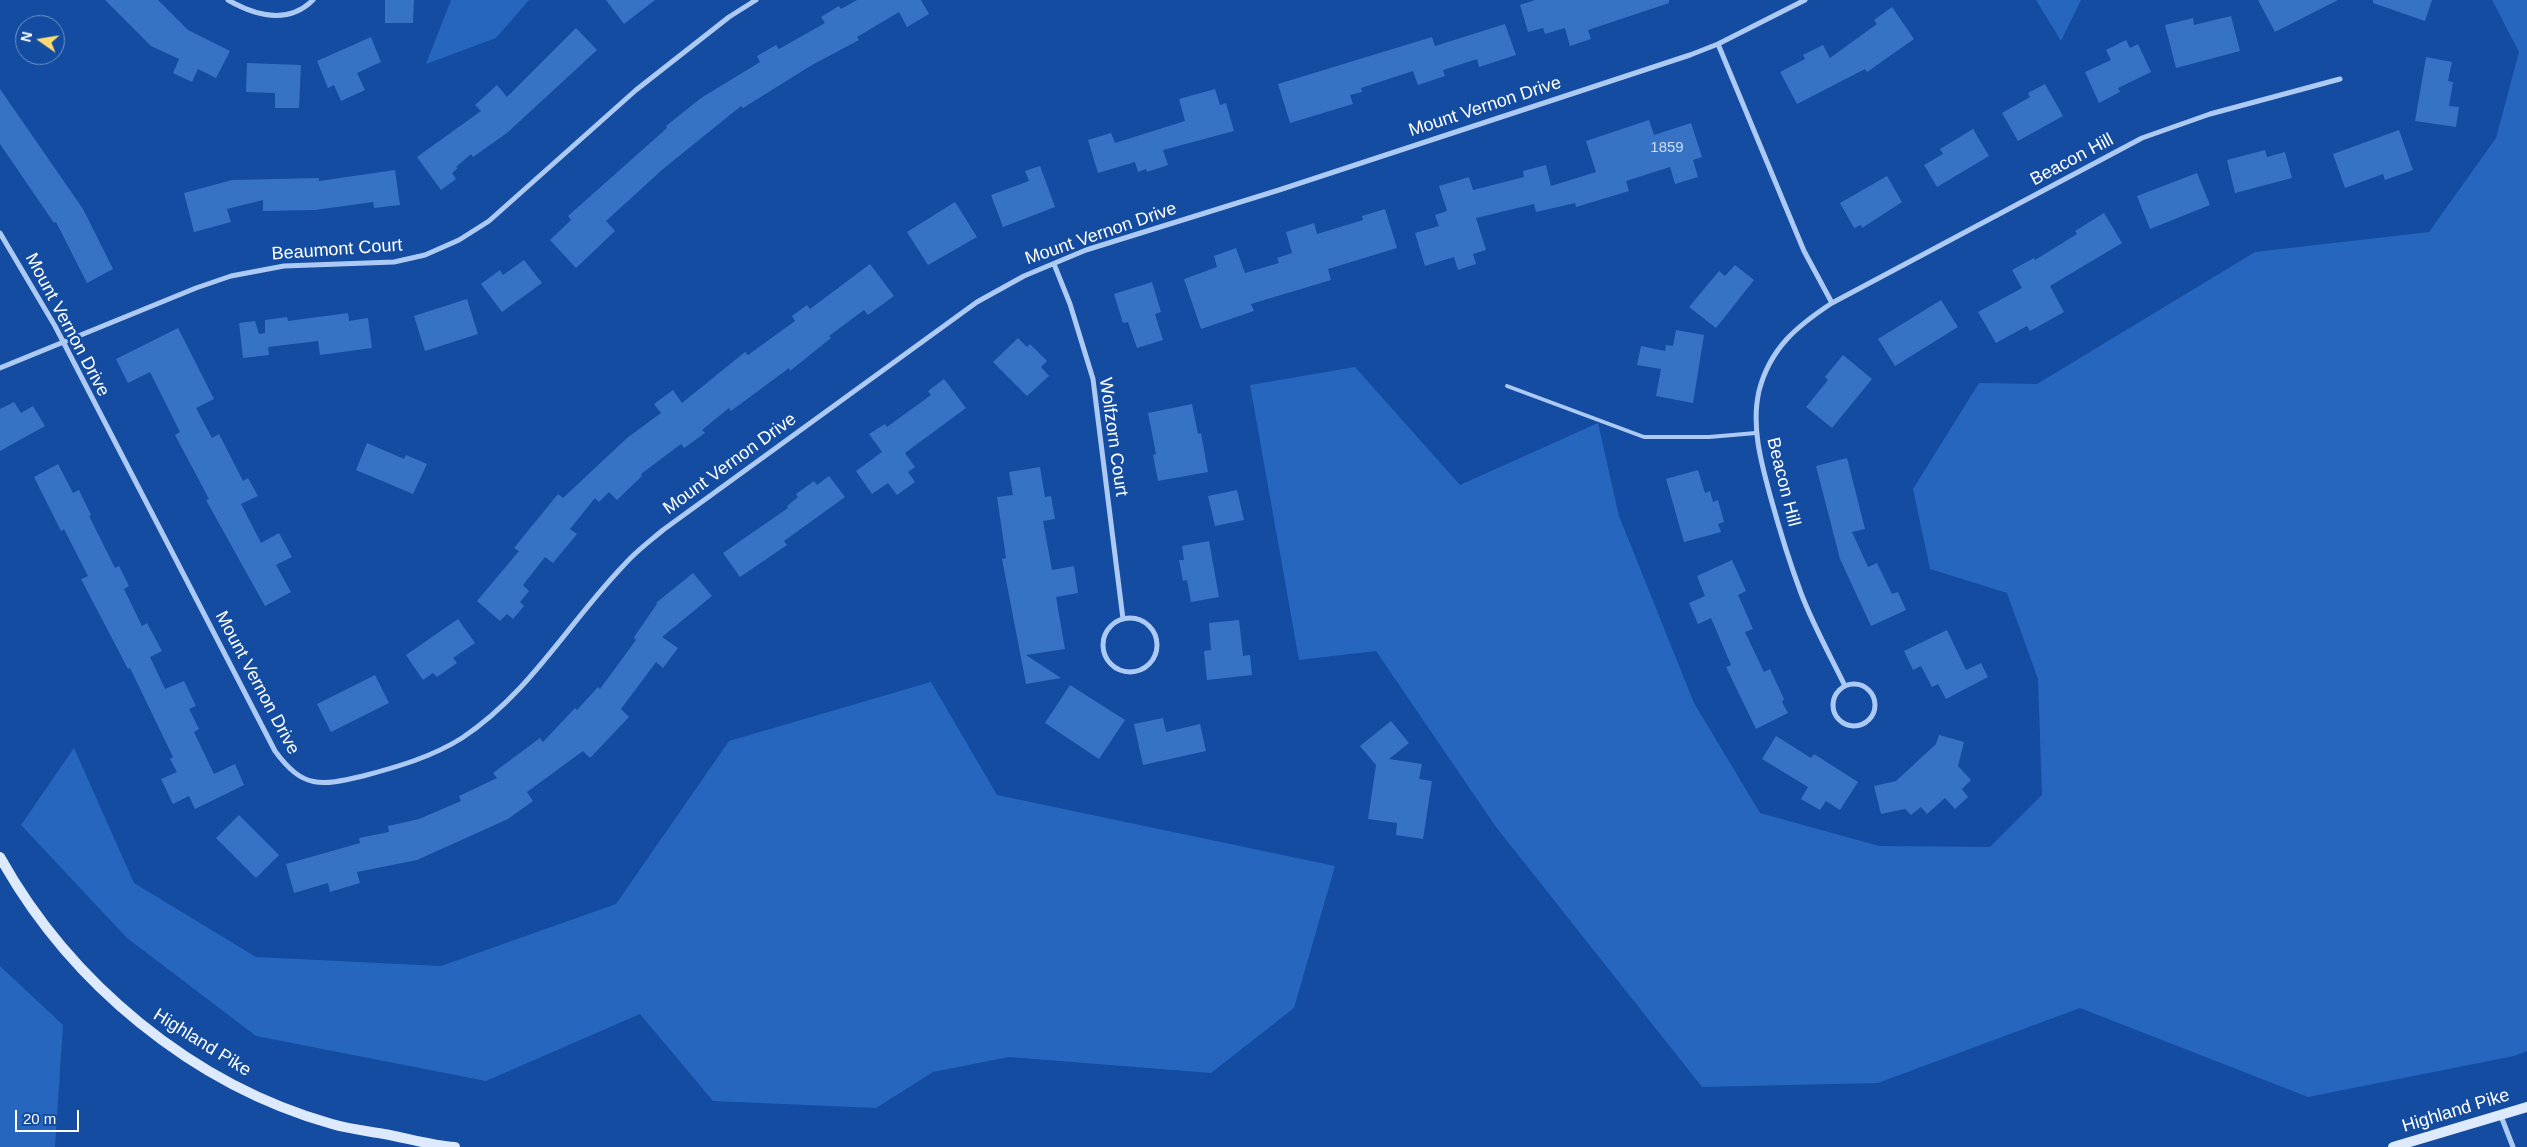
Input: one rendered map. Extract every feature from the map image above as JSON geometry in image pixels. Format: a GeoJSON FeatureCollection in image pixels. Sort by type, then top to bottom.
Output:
{"type":"FeatureCollection","features":[{"type":"Feature","properties":{"kind":"main road","name":"Highland Pike"},"geometry":{"type":"LineString","coordinates":[[0,857],[54,936],[88,976],[126,1012],[166,1044],[216,1075],[264,1099],[332,1124],[455,1147]]}},
{"type":"Feature","properties":{"kind":"main road","name":"Highland Pike"},"geometry":{"type":"LineString","coordinates":[[2394,1147],[2527,1107]]}},
{"type":"Feature","properties":{"kind":"street"},"geometry":{"type":"LineString","coordinates":[[228,0],[246,10],[268,16],[286,16],[297,12],[313,0]]}},
{"type":"Feature","properties":{"kind":"street","name":"Beaumont Court"},"geometry":{"type":"LineString","coordinates":[[0,368],[196,288],[231,276],[284,266],[394,262],[425,255],[459,240],[489,221],[636,90],[729,17],[756,0]]}},
{"type":"Feature","properties":{"kind":"street","name":"Mount Vernon Drive"},"geometry":{"type":"LineString","coordinates":[[0,233],[20,265],[62,342],[275,751],[288,769],[298,777],[316,783],[343,781],[391,769],[427,756],[461,738],[497,711],[534,675],[624,564],[663,530],[977,302],[1024,276],[1086,250],[1298,184],[1718,44],[1805,0]]}},
{"type":"Feature","properties":{"kind":"street"},"geometry":{"type":"LineString","coordinates":[[1718,44],[1804,251],[1832,303]]}},
{"type":"Feature","properties":{"kind":"street","name":"Beacon Hill"},"geometry":{"type":"LineString","coordinates":[[1845,686],[1802,594],[1776,517],[1756,433],[1759,390],[1768,367],[1794,330],[1832,303],[2142,138],[2210,114],[2340,79]]}},
{"type":"Feature","properties":{"kind":"street","name":"Wolfzorn Court"},"geometry":{"type":"LineString","coordinates":[[1054,264],[1070,304],[1093,379],[1123,619]]}},
{"type":"Feature","properties":{"kind":"street"},"geometry":{"type":"LineString","coordinates":[[1123,619],[1141,620],[1154,633],[1156,642],[1153,659],[1147,666],[1131,672],[1114,668],[1104,654],[1104,636],[1115,622],[1123,619]]}},
{"type":"Feature","properties":{"kind":"street"},"geometry":{"type":"LineString","coordinates":[[1858,684],[1870,691],[1873,697],[1875,703],[1872,716],[1862,725],[1848,726],[1836,717],[1833,704],[1838,690],[1845,686],[1858,684]]}},
{"type":"Feature","properties":{"kind":"street"},"geometry":{"type":"LineString","coordinates":[[2501,1116],[2513,1147]]}},
{"type":"Feature","properties":{"kind":"lane"},"geometry":{"type":"LineString","coordinates":[[1507,386],[1604,420],[1644,437],[1709,438],[1756,433]]}},
{"type":"Feature","properties":{"kind":"shaded area"},"geometry":{"type":"Polygon","coordinates":[[[451,0],[529,0],[496,38],[426,64],[451,0]]]}},
{"type":"Feature","properties":{"kind":"shaded area"},"geometry":{"type":"Polygon","coordinates":[[[2036,0],[2081,0],[2061,41],[2036,0]]]}},
{"type":"Feature","properties":{"kind":"shaded area"},"geometry":{"type":"Polygon","coordinates":[[[2492,0],[2527,0],[2527,1051],[2514,1056],[2308,1097],[2080,1008],[1878,1083],[1702,1087],[1496,827],[1376,651],[1299,660],[1250,385],[1355,367],[1460,485],[1598,423],[1619,516],[1694,703],[1760,813],[1879,846],[1990,847],[2042,795],[2038,679],[2007,593],[1930,569],[1913,489],[1979,383],[2037,384],[2255,252],[2429,232],[2496,138],[2519,52],[2492,0]]]}},
{"type":"Feature","properties":{"kind":"shaded area"},"geometry":{"type":"Polygon","coordinates":[[[931,682],[997,795],[1335,866],[1294,1008],[1211,1073],[1009,1057],[933,1072],[876,1108],[713,1101],[640,1014],[486,1081],[256,1036],[127,938],[21,825],[74,748],[134,883],[256,957],[441,966],[616,904],[729,741],[931,682]]]}},
{"type":"Feature","properties":{"kind":"shaded area"},"geometry":{"type":"Polygon","coordinates":[[[0,966],[63,1025],[55,1147],[0,1147],[0,966]]]}},
{"type":"Feature","properties":{"kind":"building"},"geometry":{"type":"Polygon","coordinates":[[[105,0],[158,0],[188,30],[230,51],[216,78],[198,69],[192,82],[173,73],[179,59],[151,46],[105,0]]]}},
{"type":"Feature","properties":{"kind":"building"},"geometry":{"type":"Polygon","coordinates":[[[385,0],[414,0],[413,23],[385,23],[385,0]]]}},
{"type":"Feature","properties":{"kind":"building"},"geometry":{"type":"Polygon","coordinates":[[[606,0],[655,0],[624,24],[606,0]]]}},
{"type":"Feature","properties":{"kind":"building"},"geometry":{"type":"Polygon","coordinates":[[[857,0],[921,0],[929,14],[907,27],[899,12],[857,37],[859,40],[812,65],[743,108],[741,106],[663,169],[606,221],[615,231],[576,268],[550,240],[571,220],[568,216],[667,128],[666,126],[701,98],[760,62],[757,56],[776,45],[779,49],[825,23],[821,17],[839,6],[841,9],[857,0]]]}},
{"type":"Feature","properties":{"kind":"building"},"geometry":{"type":"Polygon","coordinates":[[[1535,0],[1669,0],[1669,3],[1588,30],[1591,39],[1570,46],[1565,28],[1545,34],[1543,28],[1528,32],[1520,5],[1535,0]]]}},
{"type":"Feature","properties":{"kind":"building"},"geometry":{"type":"Polygon","coordinates":[[[2258,0],[2338,0],[2275,32],[2258,0]]]}},
{"type":"Feature","properties":{"kind":"building"},"geometry":{"type":"Polygon","coordinates":[[[2373,0],[2432,0],[2425,21],[2373,3],[2373,0]]]}},
{"type":"Feature","properties":{"kind":"building"},"geometry":{"type":"Polygon","coordinates":[[[1892,7],[1914,39],[1867,72],[1865,69],[1797,104],[1780,72],[1805,59],[1803,55],[1823,45],[1830,58],[1877,24],[1874,20],[1892,7]]]}},
{"type":"Feature","properties":{"kind":"building"},"geometry":{"type":"Polygon","coordinates":[[[2231,16],[2240,51],[2176,68],[2165,25],[2193,18],[2194,25],[2231,16]]]}},
{"type":"Feature","properties":{"kind":"building"},"geometry":{"type":"Polygon","coordinates":[[[1505,24],[1516,55],[1479,67],[1477,59],[1443,70],[1445,76],[1418,85],[1413,71],[1361,88],[1362,92],[1350,95],[1353,104],[1290,123],[1278,84],[1432,37],[1435,46],[1505,24]]]}},
{"type":"Feature","properties":{"kind":"building"},"geometry":{"type":"Polygon","coordinates":[[[576,28],[597,50],[507,133],[473,157],[471,154],[456,167],[458,168],[452,173],[456,179],[441,190],[417,157],[481,111],[475,105],[497,85],[507,97],[576,28]]]}},
{"type":"Feature","properties":{"kind":"building"},"geometry":{"type":"Polygon","coordinates":[[[371,37],[381,62],[357,73],[365,90],[341,101],[334,85],[328,88],[317,61],[371,37]]]}},
{"type":"Feature","properties":{"kind":"building"},"geometry":{"type":"Polygon","coordinates":[[[2126,40],[2130,48],[2138,44],[2151,72],[2118,88],[2120,92],[2099,103],[2085,72],[2111,60],[2106,50],[2126,40]]]}},
{"type":"Feature","properties":{"kind":"building"},"geometry":{"type":"Polygon","coordinates":[[[2426,57],[2452,62],[2448,81],[2453,82],[2449,106],[2459,107],[2456,127],[2415,121],[2426,57]]]}},
{"type":"Feature","properties":{"kind":"building"},"geometry":{"type":"Polygon","coordinates":[[[247,63],[301,65],[299,108],[275,108],[275,93],[246,92],[247,63]]]}},
{"type":"Feature","properties":{"kind":"building"},"geometry":{"type":"Polygon","coordinates":[[[2045,84],[2063,116],[2018,141],[2002,113],[2030,97],[2028,93],[2045,84]]]}},
{"type":"Feature","properties":{"kind":"building"},"geometry":{"type":"Polygon","coordinates":[[[0,89],[83,209],[113,269],[87,283],[56,222],[54,223],[0,144],[0,89]]]}},
{"type":"Feature","properties":{"kind":"building"},"geometry":{"type":"Polygon","coordinates":[[[1215,89],[1220,105],[1226,103],[1234,131],[1163,150],[1168,165],[1147,172],[1146,169],[1138,172],[1135,162],[1098,173],[1088,140],[1111,133],[1115,143],[1185,121],[1179,99],[1215,89]]]}},
{"type":"Feature","properties":{"kind":"building"},"geometry":{"type":"Polygon","coordinates":[[[1649,120],[1654,135],[1691,123],[1702,157],[1693,160],[1698,177],[1675,184],[1670,167],[1626,181],[1629,191],[1576,207],[1575,203],[1536,212],[1534,204],[1476,218],[1486,250],[1473,254],[1476,264],[1458,270],[1454,257],[1425,266],[1415,233],[1439,226],[1435,215],[1447,211],[1439,186],[1469,177],[1473,190],[1524,177],[1523,171],[1546,165],[1551,186],[1596,172],[1586,141],[1649,120]]]}},
{"type":"Feature","properties":{"kind":"building"},"geometry":{"type":"Polygon","coordinates":[[[1973,129],[1989,156],[1937,187],[1924,165],[1943,154],[1940,149],[1973,129]]]}},
{"type":"Feature","properties":{"kind":"building"},"geometry":{"type":"Polygon","coordinates":[[[2399,130],[2413,170],[2385,180],[2383,174],[2345,188],[2333,154],[2399,130]]]}},
{"type":"Feature","properties":{"kind":"building"},"geometry":{"type":"Polygon","coordinates":[[[2265,150],[2267,157],[2285,152],[2292,178],[2235,193],[2227,160],[2265,150]]]}},
{"type":"Feature","properties":{"kind":"building"},"geometry":{"type":"Polygon","coordinates":[[[1040,166],[1055,207],[1003,227],[991,195],[1029,181],[1025,171],[1040,166]]]}},
{"type":"Feature","properties":{"kind":"building"},"geometry":{"type":"Polygon","coordinates":[[[395,170],[400,205],[374,208],[373,202],[315,210],[263,211],[263,200],[227,209],[231,222],[194,232],[184,193],[232,180],[319,178],[319,181],[395,170]]]}},
{"type":"Feature","properties":{"kind":"building"},"geometry":{"type":"Polygon","coordinates":[[[2197,173],[2210,205],[2150,229],[2137,196],[2197,173]]]}},
{"type":"Feature","properties":{"kind":"building"},"geometry":{"type":"Polygon","coordinates":[[[1887,176],[1902,202],[1862,228],[1861,225],[1854,228],[1840,203],[1887,176]]]}},
{"type":"Feature","properties":{"kind":"building"},"geometry":{"type":"Polygon","coordinates":[[[955,202],[977,237],[928,265],[907,232],[955,202]]]}},
{"type":"Feature","properties":{"kind":"building"},"geometry":{"type":"Polygon","coordinates":[[[1385,209],[1397,248],[1328,269],[1331,280],[1251,304],[1254,311],[1201,329],[1184,279],[1217,267],[1214,256],[1236,248],[1245,273],[1279,263],[1277,258],[1292,253],[1286,232],[1314,223],[1317,234],[1363,220],[1362,216],[1385,209]]]}},
{"type":"Feature","properties":{"kind":"building"},"geometry":{"type":"Polygon","coordinates":[[[2104,213],[2122,243],[2050,286],[2064,312],[2030,331],[2027,326],[1996,343],[1978,312],[2022,288],[2012,270],[2034,258],[2035,260],[2077,234],[2075,231],[2104,213]]]}},
{"type":"Feature","properties":{"kind":"building"},"geometry":{"type":"Polygon","coordinates":[[[524,260],[542,283],[502,312],[481,284],[500,270],[503,275],[524,260]]]}},
{"type":"Feature","properties":{"kind":"building"},"geometry":{"type":"Polygon","coordinates":[[[870,264],[894,296],[868,315],[864,310],[829,336],[831,338],[790,371],[789,368],[731,411],[729,408],[702,430],[705,433],[684,448],[681,444],[641,474],[642,476],[617,500],[609,492],[599,502],[595,498],[570,529],[577,534],[553,563],[545,557],[523,585],[529,591],[520,602],[524,606],[513,619],[507,614],[500,621],[477,601],[519,551],[514,548],[558,494],[563,498],[627,438],[661,413],[654,404],[673,390],[682,403],[745,352],[748,355],[795,321],[792,316],[807,305],[810,309],[870,264]]]}},
{"type":"Feature","properties":{"kind":"building"},"geometry":{"type":"Polygon","coordinates":[[[1735,265],[1754,280],[1716,328],[1689,307],[1719,271],[1725,276],[1735,265]]]}},
{"type":"Feature","properties":{"kind":"building"},"geometry":{"type":"Polygon","coordinates":[[[1152,282],[1161,312],[1155,314],[1163,340],[1137,348],[1128,322],[1123,323],[1114,294],[1152,282]]]}},
{"type":"Feature","properties":{"kind":"building"},"geometry":{"type":"Polygon","coordinates":[[[467,299],[478,334],[425,351],[414,316],[467,299]]]}},
{"type":"Feature","properties":{"kind":"building"},"geometry":{"type":"Polygon","coordinates":[[[1941,300],[1958,327],[1895,366],[1878,339],[1941,300]]]}},
{"type":"Feature","properties":{"kind":"building"},"geometry":{"type":"Polygon","coordinates":[[[348,313],[349,321],[368,318],[372,348],[320,355],[318,341],[268,347],[269,355],[243,358],[239,323],[255,321],[259,334],[265,333],[265,320],[287,317],[288,321],[348,313]]]}},
{"type":"Feature","properties":{"kind":"building"},"geometry":{"type":"Polygon","coordinates":[[[178,328],[214,399],[196,408],[212,438],[219,434],[243,481],[248,478],[258,496],[241,504],[261,543],[279,533],[292,557],[276,565],[291,592],[265,606],[206,500],[209,499],[175,435],[180,432],[150,372],[128,383],[116,359],[178,328]]]}},
{"type":"Feature","properties":{"kind":"building"},"geometry":{"type":"Polygon","coordinates":[[[1676,330],[1704,335],[1693,403],[1656,396],[1661,369],[1637,365],[1641,346],[1665,351],[1666,345],[1673,346],[1676,330]]]}},
{"type":"Feature","properties":{"kind":"building"},"geometry":{"type":"Polygon","coordinates":[[[1018,338],[1027,347],[1030,344],[1047,361],[1041,367],[1049,376],[1027,396],[993,362],[1018,338]]]}},
{"type":"Feature","properties":{"kind":"building"},"geometry":{"type":"Polygon","coordinates":[[[1843,355],[1872,379],[1832,428],[1806,407],[1828,380],[1825,377],[1843,355]]]}},
{"type":"Feature","properties":{"kind":"building"},"geometry":{"type":"Polygon","coordinates":[[[944,379],[966,408],[905,453],[915,467],[908,472],[915,482],[897,495],[888,483],[872,494],[856,471],[882,452],[869,434],[885,424],[887,427],[931,395],[928,391],[944,379]]]}},
{"type":"Feature","properties":{"kind":"building"},"geometry":{"type":"Polygon","coordinates":[[[14,402],[21,413],[33,406],[45,426],[0,451],[0,409],[14,402]]]}},
{"type":"Feature","properties":{"kind":"building"},"geometry":{"type":"Polygon","coordinates":[[[1192,404],[1198,434],[1201,433],[1208,472],[1158,481],[1153,455],[1156,454],[1148,413],[1192,404]]]}},
{"type":"Feature","properties":{"kind":"building"},"geometry":{"type":"Polygon","coordinates":[[[367,443],[404,459],[406,455],[427,464],[413,494],[356,470],[367,443]]]}},
{"type":"Feature","properties":{"kind":"building"},"geometry":{"type":"Polygon","coordinates":[[[1847,458],[1865,529],[1852,532],[1868,567],[1877,563],[1892,594],[1898,592],[1906,610],[1871,626],[1840,559],[1816,466],[1847,458]]]}},
{"type":"Feature","properties":{"kind":"building"},"geometry":{"type":"Polygon","coordinates":[[[58,464],[73,493],[79,490],[91,515],[89,516],[115,568],[119,566],[129,586],[124,589],[142,626],[147,623],[162,651],[150,657],[165,689],[184,681],[196,706],[189,709],[199,729],[194,732],[214,774],[235,764],[244,785],[195,809],[189,796],[173,804],[161,779],[177,772],[170,759],[173,757],[130,668],[128,669],[81,579],[88,576],[64,529],[61,531],[34,477],[58,464]]]}},
{"type":"Feature","properties":{"kind":"building"},"geometry":{"type":"Polygon","coordinates":[[[1040,467],[1045,497],[1051,496],[1055,519],[1043,521],[1052,570],[1074,566],[1078,593],[1056,597],[1065,649],[1026,655],[1061,678],[1026,684],[1002,559],[1006,558],[997,497],[1013,495],[1009,472],[1040,467]]]}},
{"type":"Feature","properties":{"kind":"building"},"geometry":{"type":"Polygon","coordinates":[[[1698,470],[1705,493],[1710,491],[1713,502],[1718,500],[1724,522],[1718,524],[1721,532],[1684,542],[1666,479],[1698,470]]]}},
{"type":"Feature","properties":{"kind":"building"},"geometry":{"type":"Polygon","coordinates":[[[829,476],[845,497],[784,541],[787,545],[740,577],[723,553],[788,508],[787,506],[798,497],[796,494],[814,481],[817,485],[829,476]]]}},
{"type":"Feature","properties":{"kind":"building"},"geometry":{"type":"Polygon","coordinates":[[[1237,490],[1244,520],[1215,526],[1208,496],[1237,490]]]}},
{"type":"Feature","properties":{"kind":"building"},"geometry":{"type":"Polygon","coordinates":[[[1209,541],[1219,597],[1191,602],[1187,580],[1183,581],[1179,560],[1184,560],[1182,546],[1209,541]]]}},
{"type":"Feature","properties":{"kind":"building"},"geometry":{"type":"Polygon","coordinates":[[[1732,560],[1746,591],[1738,595],[1753,629],[1745,632],[1764,672],[1770,669],[1784,699],[1782,702],[1788,713],[1756,729],[1726,667],[1731,665],[1711,618],[1698,624],[1689,603],[1705,596],[1697,576],[1732,560]]]}},
{"type":"Feature","properties":{"kind":"building"},"geometry":{"type":"Polygon","coordinates":[[[693,573],[712,596],[662,637],[678,648],[663,668],[656,662],[621,709],[629,717],[590,758],[583,751],[527,792],[533,801],[508,819],[417,860],[357,872],[360,883],[330,892],[328,883],[294,893],[286,864],[360,843],[359,838],[389,832],[388,826],[419,819],[461,801],[459,796],[497,778],[493,773],[540,738],[543,742],[575,708],[577,710],[598,687],[600,689],[636,640],[634,637],[656,603],[693,573]]]}},
{"type":"Feature","properties":{"kind":"building"},"geometry":{"type":"Polygon","coordinates":[[[458,619],[475,643],[453,658],[457,663],[437,677],[433,673],[423,680],[406,655],[458,619]]]}},
{"type":"Feature","properties":{"kind":"building"},"geometry":{"type":"Polygon","coordinates":[[[1239,620],[1243,656],[1250,655],[1252,675],[1207,680],[1204,651],[1211,650],[1209,623],[1239,620]]]}},
{"type":"Feature","properties":{"kind":"building"},"geometry":{"type":"Polygon","coordinates":[[[1947,630],[1966,670],[1981,663],[1988,677],[1946,699],[1938,684],[1932,687],[1921,666],[1913,670],[1904,651],[1947,630]]]}},
{"type":"Feature","properties":{"kind":"building"},"geometry":{"type":"Polygon","coordinates":[[[375,675],[389,703],[331,732],[317,704],[375,675]]]}},
{"type":"Feature","properties":{"kind":"building"},"geometry":{"type":"Polygon","coordinates":[[[1070,685],[1125,720],[1099,759],[1045,723],[1070,685]]]}},
{"type":"Feature","properties":{"kind":"building"},"geometry":{"type":"Polygon","coordinates":[[[1163,718],[1166,732],[1200,724],[1206,751],[1143,765],[1134,724],[1163,718]]]}},
{"type":"Feature","properties":{"kind":"building"},"geometry":{"type":"Polygon","coordinates":[[[1391,721],[1409,743],[1389,759],[1422,764],[1419,779],[1432,781],[1423,839],[1396,835],[1397,823],[1368,819],[1376,765],[1360,746],[1391,721]]]}},
{"type":"Feature","properties":{"kind":"building"},"geometry":{"type":"Polygon","coordinates":[[[1939,735],[1964,742],[1958,766],[1971,780],[1962,789],[1968,797],[1955,809],[1945,798],[1927,814],[1921,807],[1911,815],[1905,809],[1881,814],[1874,786],[1896,781],[1936,744],[1939,735]]]}},
{"type":"Feature","properties":{"kind":"building"},"geometry":{"type":"Polygon","coordinates":[[[1776,736],[1811,758],[1814,754],[1858,782],[1840,810],[1826,801],[1820,810],[1801,799],[1808,787],[1762,759],[1776,736]]]}},
{"type":"Feature","properties":{"kind":"building"},"geometry":{"type":"Polygon","coordinates":[[[239,815],[279,855],[256,878],[216,838],[239,815]]]}}]}
